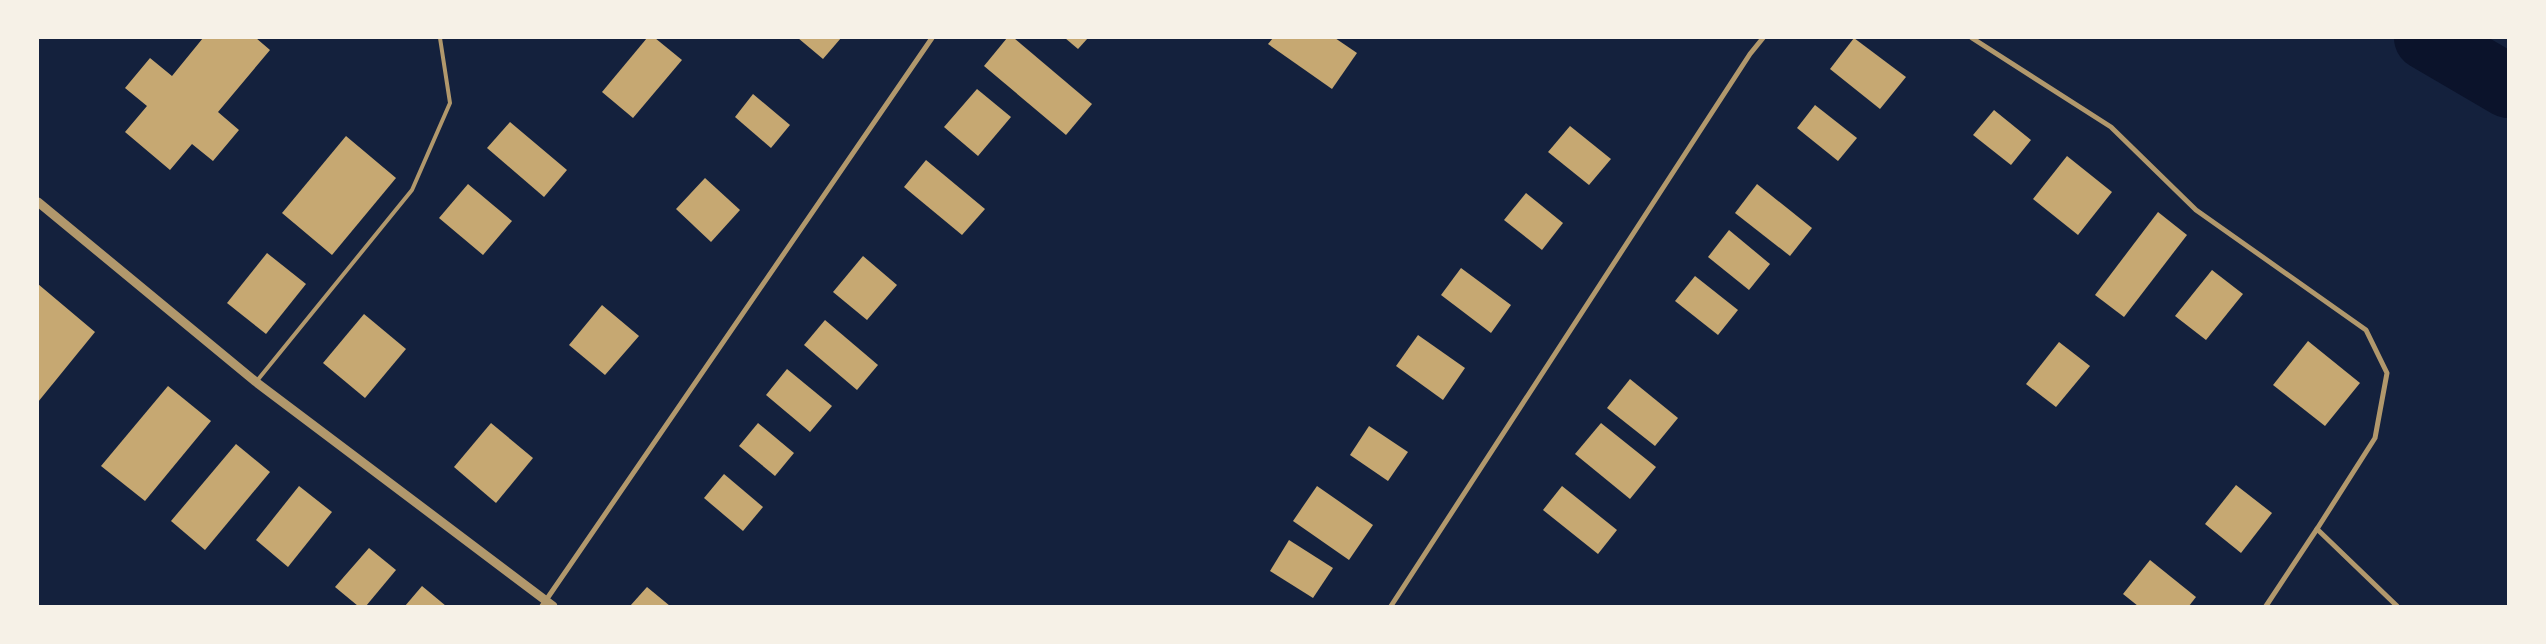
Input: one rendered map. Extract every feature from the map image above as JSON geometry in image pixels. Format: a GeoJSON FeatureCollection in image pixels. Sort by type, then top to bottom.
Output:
{"type":"FeatureCollection","features":[{"type":"Feature","properties":{"kind":"street"},"geometry":{"type":"LineString","coordinates":[[38,202],[256,382],[547,605],[932,38]]}},
{"type":"Feature","properties":{"kind":"street"},"geometry":{"type":"LineString","coordinates":[[1391,606],[1739,71],[1763,38]]}},
{"type":"Feature","properties":{"kind":"street"},"geometry":{"type":"LineString","coordinates":[[1972,38],[2111,127],[2196,210],[2366,330],[2387,373],[2375,438],[2266,606]]}},
{"type":"Feature","properties":{"kind":"street"},"geometry":{"type":"LineString","coordinates":[[2317,529],[2397,606]]}},
{"type":"Feature","properties":{"kind":"lane"},"geometry":{"type":"LineString","coordinates":[[256,382],[412,190],[450,102],[440,38]]}},
{"type":"Feature","properties":{"kind":"building"},"geometry":{"type":"Polygon","coordinates":[[[203,38],[256,38],[270,50],[218,112],[239,130],[213,161],[192,144],[170,170],[125,132],[147,106],[125,88],[150,58],[172,76],[203,38]]]}},
{"type":"Feature","properties":{"kind":"building"},"geometry":{"type":"Polygon","coordinates":[[[647,38],[655,38],[682,60],[633,118],[602,92],[647,38]]]}},
{"type":"Feature","properties":{"kind":"building"},"geometry":{"type":"Polygon","coordinates":[[[798,38],[841,38],[823,59],[798,38]]]}},
{"type":"Feature","properties":{"kind":"building"},"geometry":{"type":"Polygon","coordinates":[[[1007,38],[1014,38],[1092,104],[1066,135],[984,66],[1007,38]]]}},
{"type":"Feature","properties":{"kind":"building"},"geometry":{"type":"Polygon","coordinates":[[[1065,38],[1088,38],[1078,49],[1065,38]]]}},
{"type":"Feature","properties":{"kind":"building"},"geometry":{"type":"Polygon","coordinates":[[[1273,38],[1335,38],[1357,53],[1332,89],[1268,44],[1273,38]]]}},
{"type":"Feature","properties":{"kind":"building"},"geometry":{"type":"Polygon","coordinates":[[[1854,38],[1906,77],[1880,109],[1830,69],[1854,38]]]}},
{"type":"Feature","properties":{"kind":"building"},"geometry":{"type":"Polygon","coordinates":[[[977,89],[1011,117],[978,156],[944,127],[977,89]]]}},
{"type":"Feature","properties":{"kind":"building"},"geometry":{"type":"Polygon","coordinates":[[[753,94],[790,125],[771,148],[735,117],[753,94]]]}},
{"type":"Feature","properties":{"kind":"building"},"geometry":{"type":"Polygon","coordinates":[[[1815,105],[1857,138],[1838,161],[1797,128],[1815,105]]]}},
{"type":"Feature","properties":{"kind":"building"},"geometry":{"type":"Polygon","coordinates":[[[1994,110],[2031,140],[2011,165],[1973,135],[1994,110]]]}},
{"type":"Feature","properties":{"kind":"building"},"geometry":{"type":"Polygon","coordinates":[[[510,122],[567,170],[544,197],[487,148],[510,122]]]}},
{"type":"Feature","properties":{"kind":"building"},"geometry":{"type":"Polygon","coordinates":[[[1570,126],[1611,159],[1589,185],[1548,152],[1570,126]]]}},
{"type":"Feature","properties":{"kind":"building"},"geometry":{"type":"Polygon","coordinates":[[[346,136],[396,178],[332,255],[282,213],[346,136]]]}},
{"type":"Feature","properties":{"kind":"building"},"geometry":{"type":"Polygon","coordinates":[[[2067,156],[2112,192],[2078,235],[2033,199],[2067,156]]]}},
{"type":"Feature","properties":{"kind":"building"},"geometry":{"type":"Polygon","coordinates":[[[926,160],[985,209],[962,235],[904,187],[926,160]]]}},
{"type":"Feature","properties":{"kind":"building"},"geometry":{"type":"Polygon","coordinates":[[[705,178],[740,210],[711,242],[676,209],[705,178]]]}},
{"type":"Feature","properties":{"kind":"building"},"geometry":{"type":"Polygon","coordinates":[[[468,184],[512,221],[483,255],[439,218],[468,184]]]}},
{"type":"Feature","properties":{"kind":"building"},"geometry":{"type":"Polygon","coordinates":[[[1757,184],[1812,228],[1790,256],[1735,213],[1757,184]]]}},
{"type":"Feature","properties":{"kind":"building"},"geometry":{"type":"Polygon","coordinates":[[[1526,193],[1563,223],[1542,250],[1504,220],[1526,193]]]}},
{"type":"Feature","properties":{"kind":"building"},"geometry":{"type":"Polygon","coordinates":[[[2158,212],[2187,235],[2124,317],[2095,295],[2158,212]]]}},
{"type":"Feature","properties":{"kind":"building"},"geometry":{"type":"Polygon","coordinates":[[[1729,230],[1770,264],[1749,290],[1708,257],[1729,230]]]}},
{"type":"Feature","properties":{"kind":"building"},"geometry":{"type":"Polygon","coordinates":[[[267,253],[306,284],[266,334],[227,303],[267,253]]]}},
{"type":"Feature","properties":{"kind":"building"},"geometry":{"type":"Polygon","coordinates":[[[863,256],[897,285],[867,320],[833,292],[863,256]]]}},
{"type":"Feature","properties":{"kind":"building"},"geometry":{"type":"Polygon","coordinates":[[[1461,268],[1511,305],[1491,333],[1441,295],[1461,268]]]}},
{"type":"Feature","properties":{"kind":"building"},"geometry":{"type":"Polygon","coordinates":[[[2212,270],[2243,294],[2206,340],[2175,316],[2212,270]]]}},
{"type":"Feature","properties":{"kind":"building"},"geometry":{"type":"Polygon","coordinates":[[[1695,276],[1738,310],[1718,335],[1675,301],[1695,276]]]}},
{"type":"Feature","properties":{"kind":"building"},"geometry":{"type":"Polygon","coordinates":[[[38,284],[95,332],[38,402],[38,284]]]}},
{"type":"Feature","properties":{"kind":"building"},"geometry":{"type":"Polygon","coordinates":[[[602,305],[639,336],[605,375],[569,345],[602,305]]]}},
{"type":"Feature","properties":{"kind":"building"},"geometry":{"type":"Polygon","coordinates":[[[364,314],[406,349],[365,398],[323,363],[364,314]]]}},
{"type":"Feature","properties":{"kind":"building"},"geometry":{"type":"Polygon","coordinates":[[[825,320],[878,365],[857,390],[804,345],[825,320]]]}},
{"type":"Feature","properties":{"kind":"building"},"geometry":{"type":"Polygon","coordinates":[[[1418,335],[1465,368],[1443,400],[1396,366],[1418,335]]]}},
{"type":"Feature","properties":{"kind":"building"},"geometry":{"type":"Polygon","coordinates":[[[2308,341],[2360,383],[2325,426],[2273,385],[2308,341]]]}},
{"type":"Feature","properties":{"kind":"building"},"geometry":{"type":"Polygon","coordinates":[[[2059,342],[2090,366],[2056,407],[2026,384],[2059,342]]]}},
{"type":"Feature","properties":{"kind":"building"},"geometry":{"type":"Polygon","coordinates":[[[787,369],[832,406],[810,432],[766,395],[787,369]]]}},
{"type":"Feature","properties":{"kind":"building"},"geometry":{"type":"Polygon","coordinates":[[[1630,379],[1678,418],[1655,446],[1607,408],[1630,379]]]}},
{"type":"Feature","properties":{"kind":"building"},"geometry":{"type":"Polygon","coordinates":[[[168,386],[211,421],[145,501],[101,466],[168,386]]]}},
{"type":"Feature","properties":{"kind":"building"},"geometry":{"type":"Polygon","coordinates":[[[491,423],[533,458],[496,503],[454,467],[491,423]]]}},
{"type":"Feature","properties":{"kind":"building"},"geometry":{"type":"Polygon","coordinates":[[[758,423],[794,453],[775,476],[739,446],[758,423]]]}},
{"type":"Feature","properties":{"kind":"building"},"geometry":{"type":"Polygon","coordinates":[[[1601,423],[1656,467],[1630,499],[1575,454],[1601,423]]]}},
{"type":"Feature","properties":{"kind":"building"},"geometry":{"type":"Polygon","coordinates":[[[1369,426],[1408,452],[1388,481],[1350,455],[1369,426]]]}},
{"type":"Feature","properties":{"kind":"building"},"geometry":{"type":"Polygon","coordinates":[[[236,444],[270,472],[205,550],[171,521],[236,444]]]}},
{"type":"Feature","properties":{"kind":"building"},"geometry":{"type":"Polygon","coordinates":[[[724,474],[763,507],[743,531],[704,498],[724,474]]]}},
{"type":"Feature","properties":{"kind":"building"},"geometry":{"type":"Polygon","coordinates":[[[2236,485],[2272,513],[2241,553],[2205,524],[2236,485]]]}},
{"type":"Feature","properties":{"kind":"building"},"geometry":{"type":"Polygon","coordinates":[[[299,486],[332,512],[288,567],[256,540],[299,486]]]}},
{"type":"Feature","properties":{"kind":"building"},"geometry":{"type":"Polygon","coordinates":[[[1317,486],[1373,525],[1349,560],[1293,521],[1317,486]]]}},
{"type":"Feature","properties":{"kind":"building"},"geometry":{"type":"Polygon","coordinates":[[[1562,486],[1617,530],[1598,554],[1543,510],[1562,486]]]}},
{"type":"Feature","properties":{"kind":"building"},"geometry":{"type":"Polygon","coordinates":[[[1289,540],[1333,568],[1313,598],[1270,571],[1289,540]]]}},
{"type":"Feature","properties":{"kind":"building"},"geometry":{"type":"Polygon","coordinates":[[[369,548],[396,570],[366,606],[358,606],[335,587],[369,548]]]}},
{"type":"Feature","properties":{"kind":"building"},"geometry":{"type":"Polygon","coordinates":[[[2150,560],[2196,597],[2189,606],[2138,606],[2123,594],[2150,560]]]}},
{"type":"Feature","properties":{"kind":"building"},"geometry":{"type":"Polygon","coordinates":[[[422,586],[446,606],[405,606],[422,586]]]}},
{"type":"Feature","properties":{"kind":"building"},"geometry":{"type":"Polygon","coordinates":[[[647,587],[670,606],[630,606],[647,587]]]}},
{"type":"Feature","properties":{"kind":"waterway"},"geometry":{"type":"LineString","coordinates":[[2426,38],[2508,86]]}}]}
